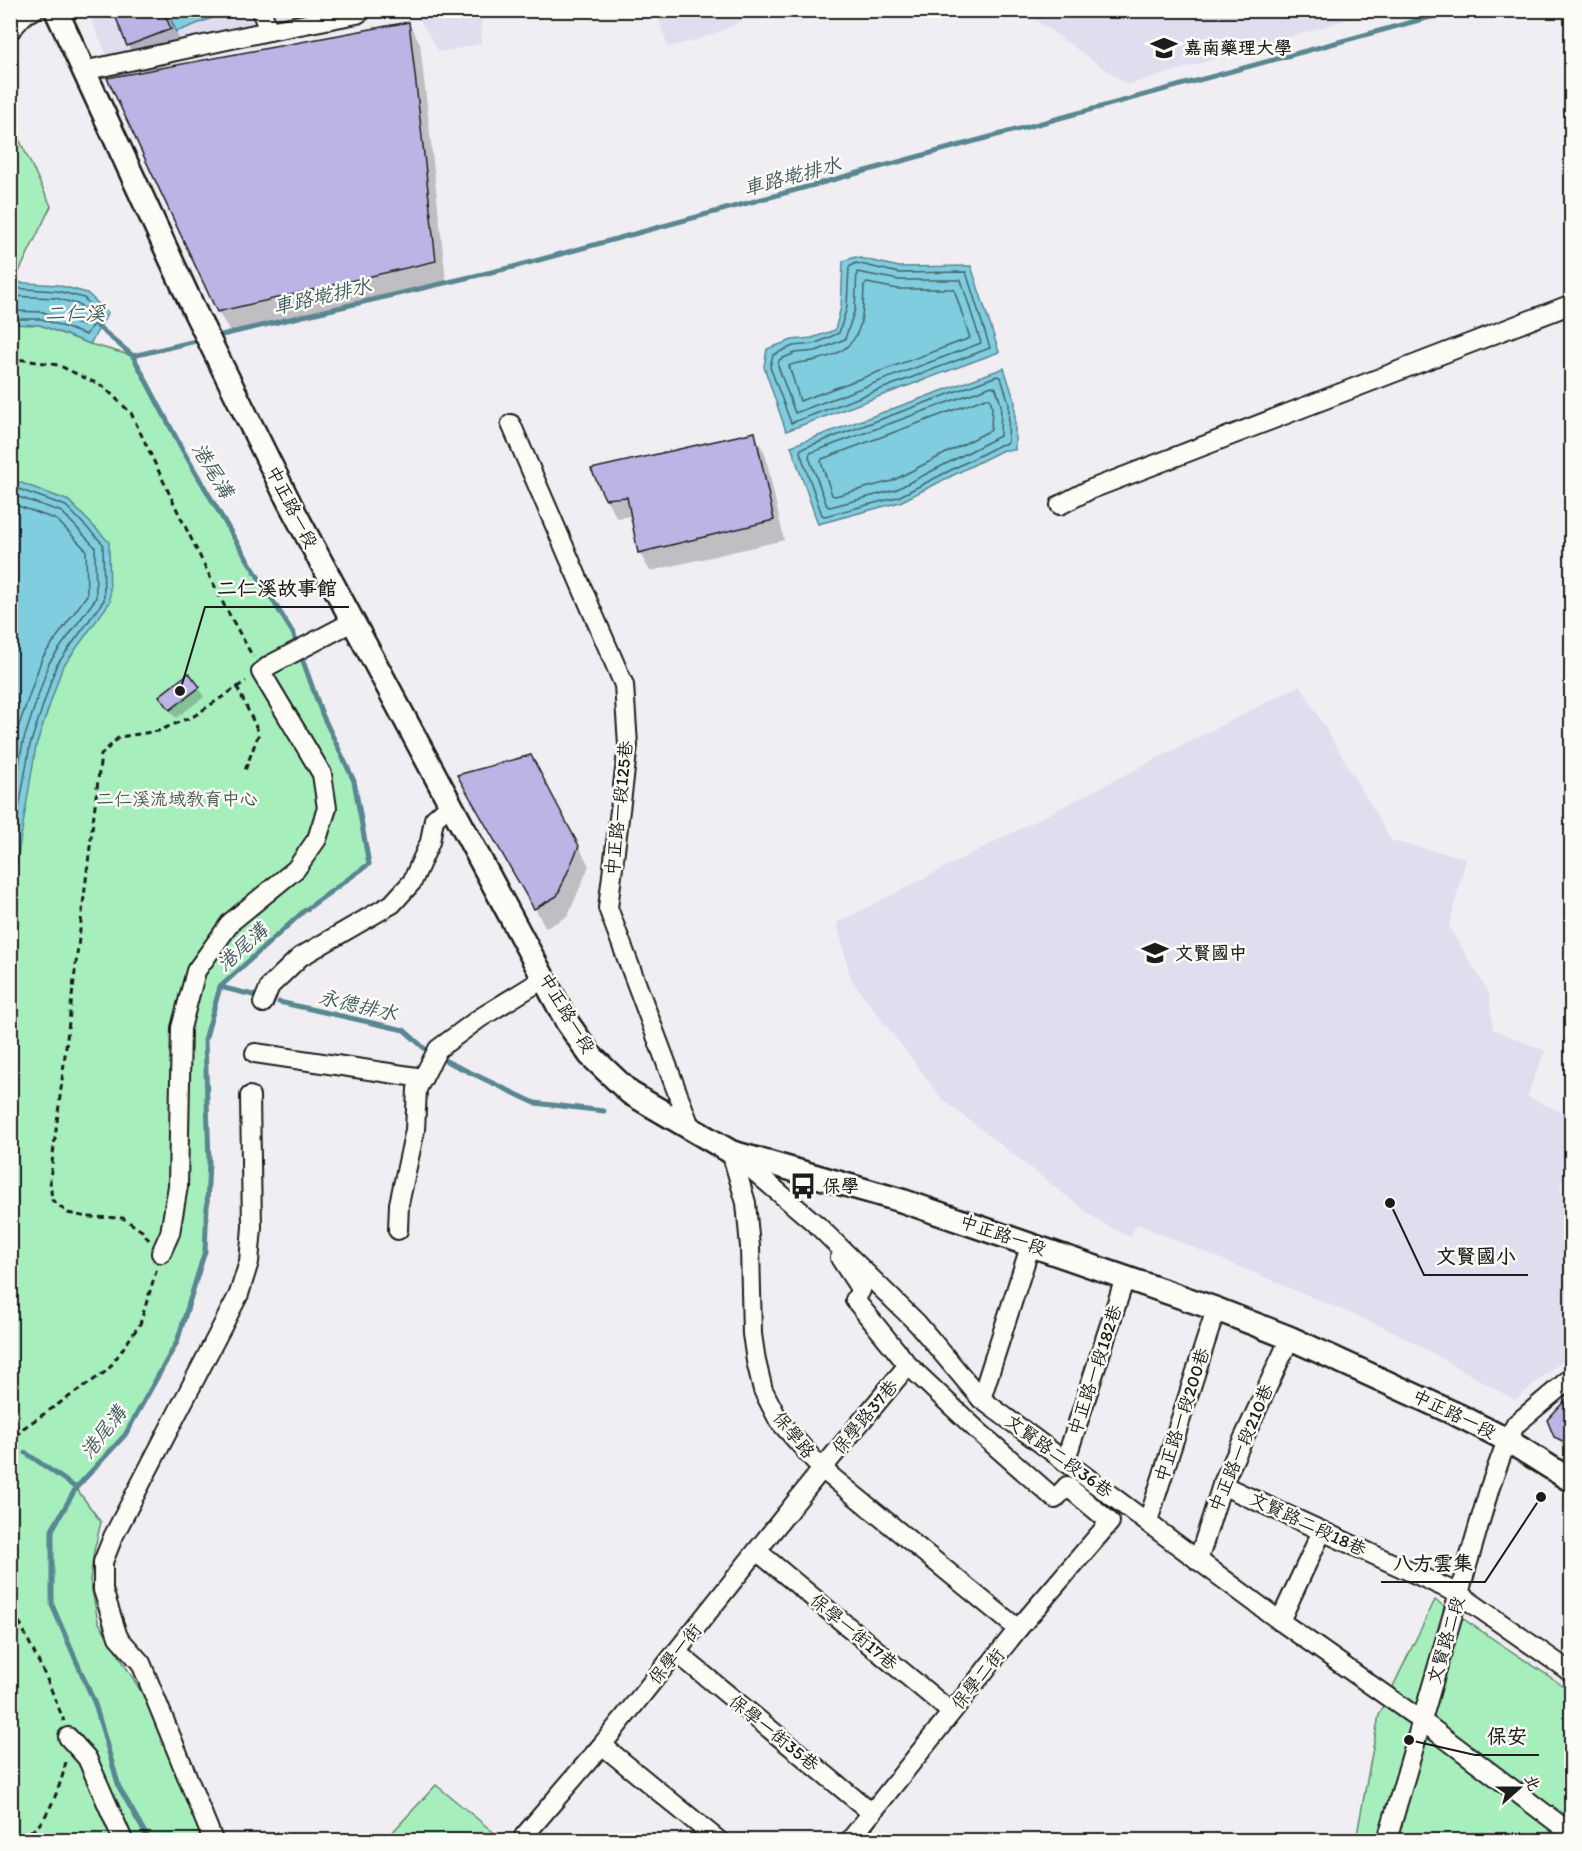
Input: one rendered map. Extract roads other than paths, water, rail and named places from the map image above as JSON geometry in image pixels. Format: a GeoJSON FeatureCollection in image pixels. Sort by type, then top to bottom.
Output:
{"type":"FeatureCollection","features":[{"type":"Feature","properties":{"kind":"main road","name":"中正路一段"},"geometry":{"type":"LineString","coordinates":[[56,10],[196,314],[290,504],[567,1022],[603,1069],[630,1093],[651,1107],[731,1152],[903,1201],[1216,1309],[1290,1338],[1462,1417],[1507,1440],[1572,1481]]}},
{"type":"Feature","properties":{"kind":"street"},"geometry":{"type":"LineString","coordinates":[[10,31],[25,14],[34,10]]}},
{"type":"Feature","properties":{"kind":"street"},"geometry":{"type":"LineString","coordinates":[[261,10],[269,31]]}},
{"type":"Feature","properties":{"kind":"street"},"geometry":{"type":"LineString","coordinates":[[83,72],[357,14],[363,10]]}},
{"type":"Feature","properties":{"kind":"street"},"geometry":{"type":"LineString","coordinates":[[1060,506],[1089,490],[1572,304]]}},
{"type":"Feature","properties":{"kind":"street","name":"中正路一段125巷"},"geometry":{"type":"LineString","coordinates":[[511,424],[624,686],[628,744],[608,908],[691,1129]]}},
{"type":"Feature","properties":{"kind":"street"},"geometry":{"type":"LineString","coordinates":[[161,1254],[170,1233],[178,1186],[181,1028],[196,971],[231,922],[296,869],[317,839],[327,808],[322,774],[266,668],[352,622]]}},
{"type":"Feature","properties":{"kind":"street"},"geometry":{"type":"LineString","coordinates":[[263,1003],[270,986],[300,957],[392,904],[412,882],[430,842],[434,819],[451,804]]}},
{"type":"Feature","properties":{"kind":"street"},"geometry":{"type":"LineString","coordinates":[[398,1230],[399,1204],[415,1130],[417,1089],[438,1049],[480,1018],[545,978]]}},
{"type":"Feature","properties":{"kind":"street"},"geometry":{"type":"LineString","coordinates":[[255,1053],[423,1078]]}},
{"type":"Feature","properties":{"kind":"street"},"geometry":{"type":"LineString","coordinates":[[213,1840],[141,1663],[118,1637],[103,1590],[103,1562],[113,1537],[239,1294],[249,1262],[252,1227],[250,1096]]}},
{"type":"Feature","properties":{"kind":"street","name":"文賢路二段36巷"},"geometry":{"type":"LineString","coordinates":[[731,1152],[817,1226],[917,1323],[981,1399],[1280,1621],[1422,1721],[1572,1834]]}},
{"type":"Feature","properties":{"kind":"street","name":"保學路"},"geometry":{"type":"LineString","coordinates":[[731,1152],[746,1203],[750,1247],[752,1334],[763,1390],[779,1421],[822,1469],[1018,1629]]}},
{"type":"Feature","properties":{"kind":"street"},"geometry":{"type":"LineString","coordinates":[[817,1226],[861,1290],[855,1300],[908,1365]]}},
{"type":"Feature","properties":{"kind":"street"},"geometry":{"type":"LineString","coordinates":[[981,1399],[1031,1244]]}},
{"type":"Feature","properties":{"kind":"street","name":"中正路一段182巷"},"geometry":{"type":"LineString","coordinates":[[1065,1462],[1125,1278]]}},
{"type":"Feature","properties":{"kind":"street","name":"中正路一段200巷"},"geometry":{"type":"LineString","coordinates":[[1148,1521],[1216,1309]]}},
{"type":"Feature","properties":{"kind":"street","name":"中正路一段210巷"},"geometry":{"type":"LineString","coordinates":[[1198,1561],[1222,1485],[1290,1338]]}},
{"type":"Feature","properties":{"kind":"street","name":"保學路37巷"},"geometry":{"type":"LineString","coordinates":[[822,1469],[908,1365]]}},
{"type":"Feature","properties":{"kind":"street","name":"保學二街"},"geometry":{"type":"LineString","coordinates":[[850,1840],[1018,1629],[1110,1522],[1067,1486],[1055,1499],[908,1365]]}},
{"type":"Feature","properties":{"kind":"street","name":"文賢路二段"},"geometry":{"type":"LineString","coordinates":[[1387,1840],[1490,1487],[1507,1440],[1516,1424],[1572,1377]]}},
{"type":"Feature","properties":{"kind":"street","name":"保學一街"},"geometry":{"type":"LineString","coordinates":[[526,1838],[822,1469]]}},
{"type":"Feature","properties":{"kind":"street","name":"文賢路二段18巷"},"geometry":{"type":"LineString","coordinates":[[1222,1485],[1459,1594],[1572,1673]]}},
{"type":"Feature","properties":{"kind":"street"},"geometry":{"type":"LineString","coordinates":[[1280,1621],[1322,1531]]}},
{"type":"Feature","properties":{"kind":"street","name":"保學一街17巷"},"geometry":{"type":"LineString","coordinates":[[756,1551],[951,1712]]}},
{"type":"Feature","properties":{"kind":"street","name":"保學一街35巷"},"geometry":{"type":"LineString","coordinates":[[676,1652],[872,1813]]}},
{"type":"Feature","properties":{"kind":"street"},"geometry":{"type":"LineString","coordinates":[[68,1737],[87,1758],[123,1840]]}},
{"type":"Feature","properties":{"kind":"street"},"geometry":{"type":"LineString","coordinates":[[602,1745],[718,1840]]}},
{"type":"Feature","properties":{"kind":"water"},"geometry":{"type":"Polygon","coordinates":[[[168,11],[230,11],[176,32],[168,11]]]}},
{"type":"Feature","properties":{"kind":"water"},"geometry":{"type":"Polygon","coordinates":[[[855,257],[899,267],[971,266],[999,352],[786,431],[764,367],[767,349],[792,340],[812,338],[835,330],[841,307],[843,261],[855,257]]]}},
{"type":"Feature","properties":{"kind":"water","name":"二仁溪"},"geometry":{"type":"Polygon","coordinates":[[[11,282],[58,285],[87,293],[108,313],[90,344],[40,325],[11,324],[11,282]]]}},
{"type":"Feature","properties":{"kind":"water"},"geometry":{"type":"Polygon","coordinates":[[[1004,368],[1015,402],[1015,450],[1003,450],[900,502],[818,524],[791,446],[1004,368]]]}},
{"type":"Feature","properties":{"kind":"water"},"geometry":{"type":"Polygon","coordinates":[[[11,479],[69,501],[109,542],[110,602],[62,668],[36,746],[11,897],[11,479]]]}},
{"type":"Feature","properties":{"kind":"waterway","name":"車路墘排水"},"geometry":{"type":"LineString","coordinates":[[213,337],[513,267],[1456,10]]}},
{"type":"Feature","properties":{"kind":"waterway","name":"港尾溝"},"geometry":{"type":"LineString","coordinates":[[95,324],[133,356],[182,449],[293,633],[322,714],[354,781],[369,864],[304,911],[220,987],[205,1040],[209,1161],[205,1251],[177,1342],[125,1435],[76,1488],[52,1530],[52,1605],[95,1704],[119,1787],[149,1840]]}},
{"type":"Feature","properties":{"kind":"waterway","name":"車路墘排水"},"geometry":{"type":"LineString","coordinates":[[133,356],[204,339]]}},
{"type":"Feature","properties":{"kind":"waterway","name":"永德排水"},"geometry":{"type":"LineString","coordinates":[[220,987],[257,996]]}},
{"type":"Feature","properties":{"kind":"waterway","name":"永德排水"},"geometry":{"type":"LineString","coordinates":[[279,1002],[404,1030],[424,1048]]}},
{"type":"Feature","properties":{"kind":"waterway","name":"永德排水"},"geometry":{"type":"LineString","coordinates":[[446,1061],[535,1103],[604,1111]]}},
{"type":"Feature","properties":{"kind":"waterway"},"geometry":{"type":"LineString","coordinates":[[26,1453],[76,1488]]}},
{"type":"Feature","properties":{"kind":"place","name":"嘉南藥理大學"},"geometry":{"type":"Point","coordinates":[1164,48]}},
{"type":"Feature","properties":{"kind":"place","name":"二仁溪故事館"},"geometry":{"type":"Point","coordinates":[180,691]}},
{"type":"Feature","properties":{"kind":"place","name":"文賢國中"},"geometry":{"type":"Point","coordinates":[1155,953]}},
{"type":"Feature","properties":{"kind":"place","name":"保學"},"geometry":{"type":"Point","coordinates":[803,1186]}},
{"type":"Feature","properties":{"kind":"place","name":"文賢國小"},"geometry":{"type":"Point","coordinates":[1390,1203]}},
{"type":"Feature","properties":{"kind":"place","name":"八方雲集"},"geometry":{"type":"Point","coordinates":[1541,1497]}},
{"type":"Feature","properties":{"kind":"place","name":"保安"},"geometry":{"type":"Point","coordinates":[1409,1740]}},
{"type":"Feature","properties":{"kind":"park label","name":"二仁溪流域教育中心"},"geometry":{"type":"Point","coordinates":[177,799]}}]}
